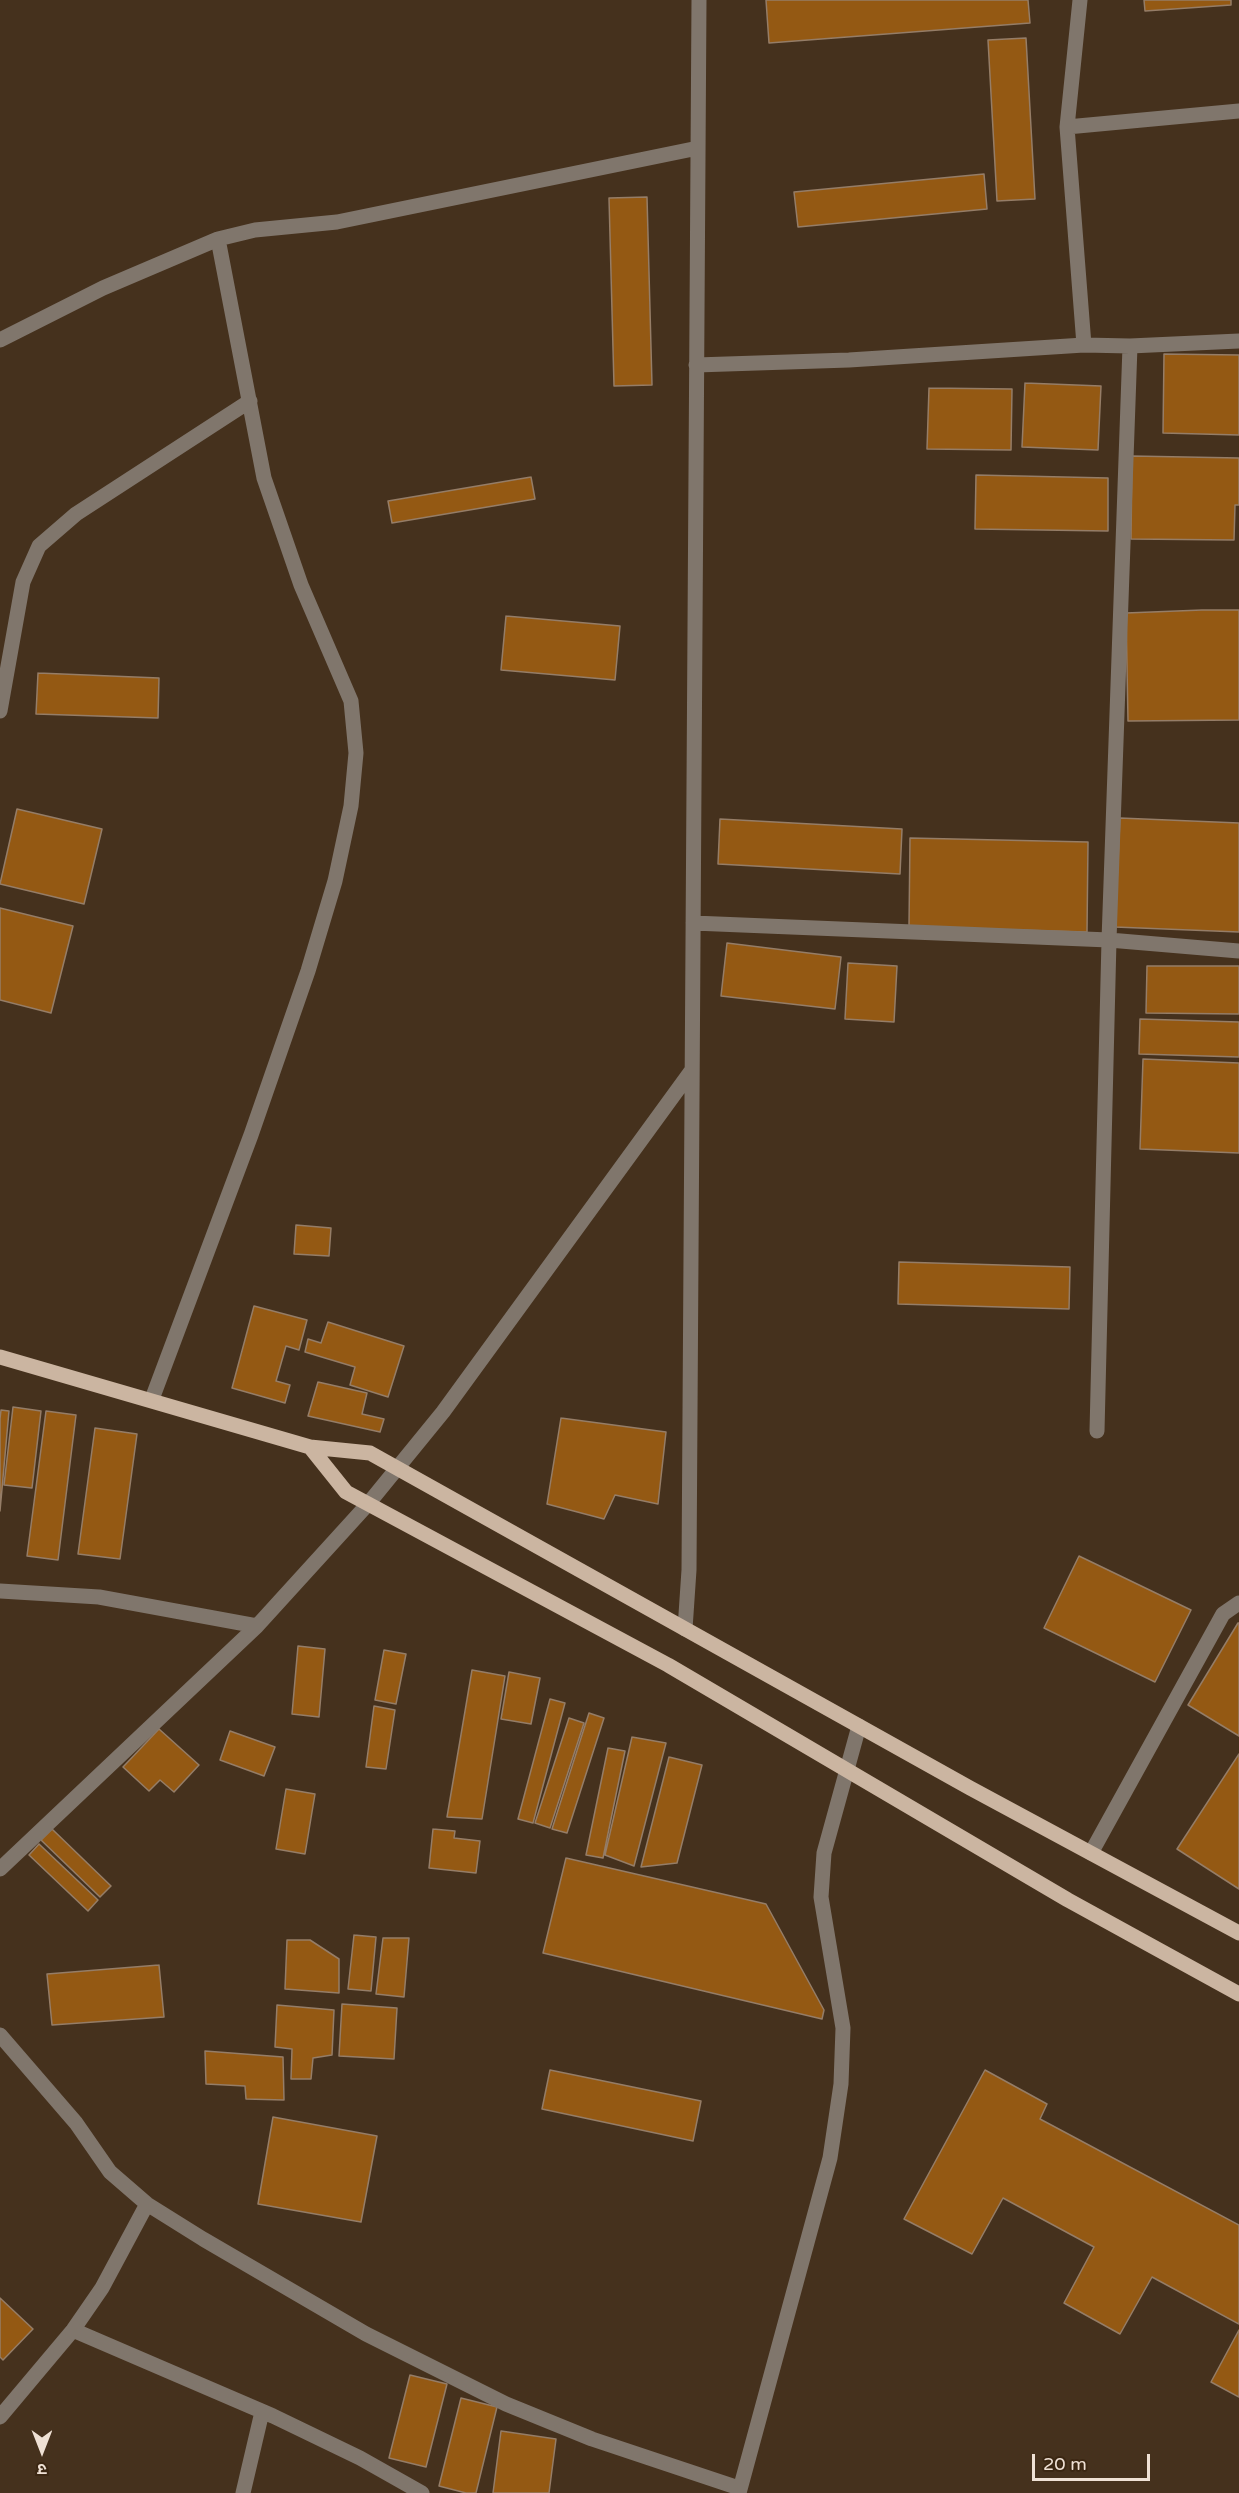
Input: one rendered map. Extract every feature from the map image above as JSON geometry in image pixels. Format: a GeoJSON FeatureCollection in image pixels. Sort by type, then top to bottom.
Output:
{"type":"FeatureCollection","features":[{"type":"Feature","properties":{"kind":"main road"},"geometry":{"type":"LineString","coordinates":[[0,1357],[152,1399],[310,1447],[370,1453],[859,1726],[1239,1934]]}},
{"type":"Feature","properties":{"kind":"main road"},"geometry":{"type":"LineString","coordinates":[[310,1447],[346,1492],[668,1665],[1068,1900],[1239,1994]]}},
{"type":"Feature","properties":{"kind":"street"},"geometry":{"type":"LineString","coordinates":[[685,1629],[689,1570],[699,0]]}},
{"type":"Feature","properties":{"kind":"street"},"geometry":{"type":"LineString","coordinates":[[1080,0],[1067,127],[1084,345]]}},
{"type":"Feature","properties":{"kind":"street"},"geometry":{"type":"LineString","coordinates":[[1067,127],[1239,111]]}},
{"type":"Feature","properties":{"kind":"street"},"geometry":{"type":"LineString","coordinates":[[0,340],[103,288],[218,239],[255,230],[338,222],[698,148]]}},
{"type":"Feature","properties":{"kind":"street"},"geometry":{"type":"LineString","coordinates":[[152,1399],[251,1135],[308,971],[335,881],[353,785],[356,753],[351,701],[301,585],[264,478],[218,239]]}},
{"type":"Feature","properties":{"kind":"street"},"geometry":{"type":"LineString","coordinates":[[696,365],[849,360],[1084,345],[1130,346],[1239,341]]}},
{"type":"Feature","properties":{"kind":"street"},"geometry":{"type":"LineString","coordinates":[[1097,1431],[1109,940],[1130,346]]}},
{"type":"Feature","properties":{"kind":"street"},"geometry":{"type":"LineString","coordinates":[[0,711],[22,582],[39,546],[76,514],[250,401]]}},
{"type":"Feature","properties":{"kind":"street"},"geometry":{"type":"LineString","coordinates":[[693,923],[1109,940],[1239,951]]}},
{"type":"Feature","properties":{"kind":"street"},"geometry":{"type":"LineString","coordinates":[[0,1869],[257,1626],[368,1504],[443,1413],[692,1070]]}},
{"type":"Feature","properties":{"kind":"street"},"geometry":{"type":"LineString","coordinates":[[0,1591],[99,1597],[257,1626]]}},
{"type":"Feature","properties":{"kind":"street"},"geometry":{"type":"LineString","coordinates":[[1091,1853],[1223,1614],[1239,1603]]}},
{"type":"Feature","properties":{"kind":"street"},"geometry":{"type":"LineString","coordinates":[[0,2035],[76,2123],[110,2172],[147,2204],[203,2240],[366,2334],[506,2404],[592,2439],[739,2490],[832,2147],[841,2084],[843,2028],[821,1897],[824,1853],[859,1726]]}},
{"type":"Feature","properties":{"kind":"street"},"geometry":{"type":"LineString","coordinates":[[0,2417],[73,2330],[102,2288],[147,2204]]}},
{"type":"Feature","properties":{"kind":"street"},"geometry":{"type":"LineString","coordinates":[[73,2330],[262,2412],[360,2458],[422,2493]]}},
{"type":"Feature","properties":{"kind":"street"},"geometry":{"type":"LineString","coordinates":[[243,2493],[262,2412]]}},
{"type":"Feature","properties":{"kind":"building"},"geometry":{"type":"Polygon","coordinates":[[[766,0],[1028,0],[1030,23],[769,43],[766,0]]]}},
{"type":"Feature","properties":{"kind":"building"},"geometry":{"type":"Polygon","coordinates":[[[1144,0],[1231,0],[1231,5],[1145,11],[1144,0]]]}},
{"type":"Feature","properties":{"kind":"building"},"geometry":{"type":"Polygon","coordinates":[[[1026,38],[1035,199],[997,201],[988,40],[1026,38]]]}},
{"type":"Feature","properties":{"kind":"building"},"geometry":{"type":"Polygon","coordinates":[[[984,174],[987,209],[798,227],[794,192],[984,174]]]}},
{"type":"Feature","properties":{"kind":"building"},"geometry":{"type":"Polygon","coordinates":[[[647,197],[652,385],[614,386],[609,198],[647,197]]]}},
{"type":"Feature","properties":{"kind":"building"},"geometry":{"type":"Polygon","coordinates":[[[1164,354],[1239,355],[1239,435],[1163,433],[1164,354]]]}},
{"type":"Feature","properties":{"kind":"building"},"geometry":{"type":"Polygon","coordinates":[[[1025,383],[1101,386],[1098,450],[1022,447],[1025,383]]]}},
{"type":"Feature","properties":{"kind":"building"},"geometry":{"type":"Polygon","coordinates":[[[929,388],[1012,389],[1011,450],[927,449],[929,388]]]}},
{"type":"Feature","properties":{"kind":"building"},"geometry":{"type":"Polygon","coordinates":[[[1132,456],[1239,458],[1239,505],[1235,505],[1234,540],[1131,539],[1132,456]]]}},
{"type":"Feature","properties":{"kind":"building"},"geometry":{"type":"Polygon","coordinates":[[[976,475],[1108,478],[1108,531],[975,529],[976,475]]]}},
{"type":"Feature","properties":{"kind":"building"},"geometry":{"type":"Polygon","coordinates":[[[531,477],[535,499],[392,523],[388,501],[531,477]]]}},
{"type":"Feature","properties":{"kind":"building"},"geometry":{"type":"Polygon","coordinates":[[[1239,610],[1239,720],[1128,721],[1126,613],[1239,610]]]}},
{"type":"Feature","properties":{"kind":"building"},"geometry":{"type":"Polygon","coordinates":[[[506,616],[620,626],[615,680],[501,670],[506,616]]]}},
{"type":"Feature","properties":{"kind":"building"},"geometry":{"type":"Polygon","coordinates":[[[38,673],[159,678],[158,718],[36,714],[38,673]]]}},
{"type":"Feature","properties":{"kind":"building"},"geometry":{"type":"Polygon","coordinates":[[[17,809],[102,829],[84,904],[0,884],[17,809]]]}},
{"type":"Feature","properties":{"kind":"building"},"geometry":{"type":"Polygon","coordinates":[[[1120,818],[1239,823],[1239,932],[1115,927],[1120,818]]]}},
{"type":"Feature","properties":{"kind":"building"},"geometry":{"type":"Polygon","coordinates":[[[720,819],[902,829],[900,874],[718,864],[720,819]]]}},
{"type":"Feature","properties":{"kind":"building"},"geometry":{"type":"Polygon","coordinates":[[[910,838],[1088,842],[1087,932],[909,927],[910,838]]]}},
{"type":"Feature","properties":{"kind":"building"},"geometry":{"type":"Polygon","coordinates":[[[0,908],[73,926],[51,1013],[0,1000],[0,908]]]}},
{"type":"Feature","properties":{"kind":"building"},"geometry":{"type":"Polygon","coordinates":[[[727,943],[841,957],[835,1009],[721,996],[727,943]]]}},
{"type":"Feature","properties":{"kind":"building"},"geometry":{"type":"Polygon","coordinates":[[[848,963],[897,966],[894,1022],[845,1019],[848,963]]]}},
{"type":"Feature","properties":{"kind":"building"},"geometry":{"type":"Polygon","coordinates":[[[1147,966],[1239,966],[1239,1014],[1146,1013],[1147,966]]]}},
{"type":"Feature","properties":{"kind":"building"},"geometry":{"type":"Polygon","coordinates":[[[1140,1019],[1239,1022],[1239,1057],[1139,1054],[1140,1019]]]}},
{"type":"Feature","properties":{"kind":"building"},"geometry":{"type":"Polygon","coordinates":[[[1143,1059],[1239,1063],[1239,1153],[1140,1149],[1143,1059]]]}},
{"type":"Feature","properties":{"kind":"building"},"geometry":{"type":"Polygon","coordinates":[[[296,1225],[331,1228],[329,1256],[294,1254],[296,1225]]]}},
{"type":"Feature","properties":{"kind":"building"},"geometry":{"type":"Polygon","coordinates":[[[899,1262],[1070,1267],[1069,1309],[898,1304],[899,1262]]]}},
{"type":"Feature","properties":{"kind":"building"},"geometry":{"type":"Polygon","coordinates":[[[254,1306],[307,1320],[299,1350],[286,1346],[276,1381],[290,1385],[285,1403],[232,1388],[254,1306]]]}},
{"type":"Feature","properties":{"kind":"building"},"geometry":{"type":"Polygon","coordinates":[[[328,1322],[404,1346],[388,1397],[350,1385],[355,1367],[305,1352],[308,1339],[321,1343],[328,1322]]]}},
{"type":"Feature","properties":{"kind":"building"},"geometry":{"type":"Polygon","coordinates":[[[318,1382],[367,1393],[362,1414],[384,1419],[380,1432],[308,1416],[318,1382]]]}},
{"type":"Feature","properties":{"kind":"building"},"geometry":{"type":"Polygon","coordinates":[[[13,1407],[41,1411],[32,1488],[4,1485],[13,1407]]]}},
{"type":"Feature","properties":{"kind":"building"},"geometry":{"type":"Polygon","coordinates":[[[1,1410],[9,1411],[0,1511],[0,1419],[1,1410]]]}},
{"type":"Feature","properties":{"kind":"building"},"geometry":{"type":"Polygon","coordinates":[[[46,1411],[76,1415],[58,1560],[27,1556],[46,1411]]]}},
{"type":"Feature","properties":{"kind":"building"},"geometry":{"type":"Polygon","coordinates":[[[561,1418],[666,1432],[658,1504],[615,1495],[604,1519],[547,1504],[561,1418]]]}},
{"type":"Feature","properties":{"kind":"building"},"geometry":{"type":"Polygon","coordinates":[[[95,1428],[137,1434],[120,1559],[78,1554],[95,1428]]]}},
{"type":"Feature","properties":{"kind":"building"},"geometry":{"type":"Polygon","coordinates":[[[1079,1556],[1191,1610],[1155,1682],[1044,1628],[1079,1556]]]}},
{"type":"Feature","properties":{"kind":"building"},"geometry":{"type":"Polygon","coordinates":[[[1239,1623],[1239,1736],[1188,1705],[1239,1623]]]}},
{"type":"Feature","properties":{"kind":"building"},"geometry":{"type":"Polygon","coordinates":[[[298,1646],[325,1649],[319,1717],[292,1714],[298,1646]]]}},
{"type":"Feature","properties":{"kind":"building"},"geometry":{"type":"Polygon","coordinates":[[[384,1650],[406,1654],[396,1704],[375,1700],[384,1650]]]}},
{"type":"Feature","properties":{"kind":"building"},"geometry":{"type":"Polygon","coordinates":[[[472,1670],[505,1676],[482,1819],[447,1817],[472,1670]]]}},
{"type":"Feature","properties":{"kind":"building"},"geometry":{"type":"Polygon","coordinates":[[[509,1672],[540,1678],[531,1724],[501,1719],[509,1672]]]}},
{"type":"Feature","properties":{"kind":"building"},"geometry":{"type":"Polygon","coordinates":[[[550,1699],[565,1703],[533,1823],[518,1819],[550,1699]]]}},
{"type":"Feature","properties":{"kind":"building"},"geometry":{"type":"Polygon","coordinates":[[[374,1706],[395,1710],[386,1769],[366,1767],[374,1706]]]}},
{"type":"Feature","properties":{"kind":"building"},"geometry":{"type":"Polygon","coordinates":[[[589,1713],[604,1718],[567,1833],[552,1829],[589,1713]]]}},
{"type":"Feature","properties":{"kind":"building"},"geometry":{"type":"Polygon","coordinates":[[[569,1718],[584,1723],[550,1828],[535,1823],[569,1718]]]}},
{"type":"Feature","properties":{"kind":"building"},"geometry":{"type":"Polygon","coordinates":[[[159,1729],[199,1765],[174,1792],[160,1780],[149,1791],[123,1767],[159,1729]]]}},
{"type":"Feature","properties":{"kind":"building"},"geometry":{"type":"Polygon","coordinates":[[[230,1731],[275,1747],[264,1776],[220,1760],[230,1731]]]}},
{"type":"Feature","properties":{"kind":"building"},"geometry":{"type":"Polygon","coordinates":[[[632,1737],[666,1743],[634,1866],[605,1855],[632,1737]]]}},
{"type":"Feature","properties":{"kind":"building"},"geometry":{"type":"Polygon","coordinates":[[[608,1748],[625,1751],[603,1858],[586,1855],[608,1748]]]}},
{"type":"Feature","properties":{"kind":"building"},"geometry":{"type":"Polygon","coordinates":[[[1239,1754],[1239,1889],[1177,1849],[1239,1754]]]}},
{"type":"Feature","properties":{"kind":"building"},"geometry":{"type":"Polygon","coordinates":[[[669,1757],[702,1765],[677,1863],[641,1867],[669,1757]]]}},
{"type":"Feature","properties":{"kind":"building"},"geometry":{"type":"Polygon","coordinates":[[[286,1789],[315,1794],[305,1854],[276,1849],[286,1789]]]}},
{"type":"Feature","properties":{"kind":"building"},"geometry":{"type":"Polygon","coordinates":[[[52,1829],[111,1886],[100,1897],[41,1840],[52,1829]]]}},
{"type":"Feature","properties":{"kind":"building"},"geometry":{"type":"Polygon","coordinates":[[[433,1829],[455,1831],[454,1838],[480,1841],[476,1873],[429,1868],[433,1829]]]}},
{"type":"Feature","properties":{"kind":"building"},"geometry":{"type":"Polygon","coordinates":[[[39,1844],[98,1900],[88,1911],[29,1855],[39,1844]]]}},
{"type":"Feature","properties":{"kind":"building"},"geometry":{"type":"Polygon","coordinates":[[[566,1858],[766,1904],[824,2010],[822,2019],[543,1953],[566,1858]]]}},
{"type":"Feature","properties":{"kind":"building"},"geometry":{"type":"Polygon","coordinates":[[[354,1935],[376,1937],[371,1991],[348,1989],[354,1935]]]}},
{"type":"Feature","properties":{"kind":"building"},"geometry":{"type":"Polygon","coordinates":[[[383,1938],[409,1938],[404,1997],[376,1994],[383,1938]]]}},
{"type":"Feature","properties":{"kind":"building"},"geometry":{"type":"Polygon","coordinates":[[[287,1940],[310,1940],[339,1959],[339,1993],[285,1989],[287,1940]]]}},
{"type":"Feature","properties":{"kind":"building"},"geometry":{"type":"Polygon","coordinates":[[[159,1965],[164,2017],[52,2025],[47,1974],[159,1965]]]}},
{"type":"Feature","properties":{"kind":"building"},"geometry":{"type":"Polygon","coordinates":[[[342,2004],[397,2008],[394,2059],[339,2056],[342,2004]]]}},
{"type":"Feature","properties":{"kind":"building"},"geometry":{"type":"Polygon","coordinates":[[[277,2005],[334,2010],[332,2055],[313,2058],[311,2079],[291,2079],[292,2049],[275,2047],[277,2005]]]}},
{"type":"Feature","properties":{"kind":"building"},"geometry":{"type":"Polygon","coordinates":[[[205,2051],[283,2057],[284,2100],[246,2099],[245,2086],[206,2084],[205,2051]]]}},
{"type":"Feature","properties":{"kind":"building"},"geometry":{"type":"Polygon","coordinates":[[[550,2070],[701,2101],[693,2141],[542,2109],[550,2070]]]}},
{"type":"Feature","properties":{"kind":"building"},"geometry":{"type":"Polygon","coordinates":[[[985,2070],[1047,2104],[1040,2119],[1239,2225],[1239,2324],[1152,2277],[1120,2334],[1064,2303],[1094,2247],[1003,2198],[972,2254],[904,2219],[985,2070]]]}},
{"type":"Feature","properties":{"kind":"building"},"geometry":{"type":"Polygon","coordinates":[[[273,2117],[377,2136],[361,2222],[258,2204],[273,2117]]]}},
{"type":"Feature","properties":{"kind":"building"},"geometry":{"type":"Polygon","coordinates":[[[0,2298],[33,2329],[3,2360],[0,2357],[0,2298]]]}},
{"type":"Feature","properties":{"kind":"building"},"geometry":{"type":"Polygon","coordinates":[[[1239,2330],[1239,2397],[1211,2382],[1239,2330]]]}},
{"type":"Feature","properties":{"kind":"building"},"geometry":{"type":"Polygon","coordinates":[[[410,2375],[447,2384],[426,2467],[389,2458],[410,2375]]]}},
{"type":"Feature","properties":{"kind":"building"},"geometry":{"type":"Polygon","coordinates":[[[461,2398],[497,2407],[476,2493],[466,2493],[439,2486],[461,2398]]]}},
{"type":"Feature","properties":{"kind":"building"},"geometry":{"type":"Polygon","coordinates":[[[501,2431],[556,2439],[549,2493],[493,2493],[501,2431]]]}}]}
